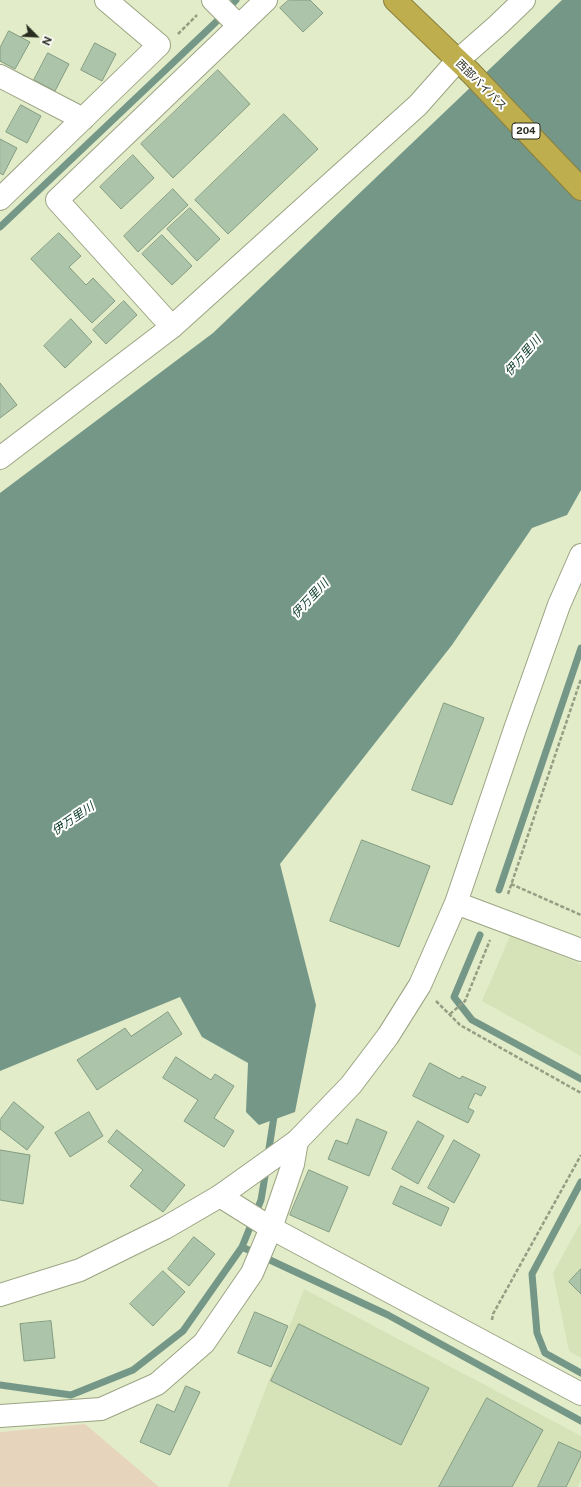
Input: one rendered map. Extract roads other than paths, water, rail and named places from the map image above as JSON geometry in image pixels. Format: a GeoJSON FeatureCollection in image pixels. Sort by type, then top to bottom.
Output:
{"type":"FeatureCollection","features":[{"type":"Feature","properties":{"kind":"highway","name":"西部バイパス"},"geometry":{"type":"LineString","coordinates":[[395,0],[464,67],[581,189]]}},
{"type":"Feature","properties":{"kind":"street"},"geometry":{"type":"LineString","coordinates":[[2,195],[159,46],[106,0]]}},
{"type":"Feature","properties":{"kind":"street"},"geometry":{"type":"LineString","coordinates":[[172,327],[57,200],[266,0]]}},
{"type":"Feature","properties":{"kind":"street"},"geometry":{"type":"LineString","coordinates":[[0,458],[172,327],[418,105],[464,67],[498,25],[524,0]]}},
{"type":"Feature","properties":{"kind":"street"},"geometry":{"type":"LineString","coordinates":[[207,5],[239,26]]}},
{"type":"Feature","properties":{"kind":"street"},"geometry":{"type":"LineString","coordinates":[[0,76],[83,119]]}},
{"type":"Feature","properties":{"kind":"street"},"geometry":{"type":"LineString","coordinates":[[0,1295],[80,1270],[165,1228],[220,1196],[297,1141],[351,1085],[388,1036],[420,985],[456,903],[515,728],[559,605],[581,555]]}},
{"type":"Feature","properties":{"kind":"street"},"geometry":{"type":"LineString","coordinates":[[456,903],[581,950]]}},
{"type":"Feature","properties":{"kind":"street"},"geometry":{"type":"LineString","coordinates":[[0,1416],[101,1409],[157,1384],[204,1343],[252,1273],[271,1228],[293,1164],[297,1141]]}},
{"type":"Feature","properties":{"kind":"street"},"geometry":{"type":"LineString","coordinates":[[220,1196],[271,1228],[581,1394]]}},
{"type":"Feature","properties":{"kind":"water","name":"伊万里川"},"geometry":{"type":"Polygon","coordinates":[[[562,0],[581,0],[581,490],[567,515],[532,528],[452,645],[280,864],[316,1005],[295,1112],[259,1125],[246,1112],[248,1063],[202,1037],[180,997],[0,1071],[0,493],[213,333],[562,0]]]}},
{"type":"Feature","properties":{"kind":"waterway"},"geometry":{"type":"LineString","coordinates":[[0,227],[216,22],[236,0]]}},
{"type":"Feature","properties":{"kind":"waterway"},"geometry":{"type":"LineString","coordinates":[[499,890],[581,648]]}},
{"type":"Feature","properties":{"kind":"waterway"},"geometry":{"type":"LineString","coordinates":[[480,935],[454,997],[472,1020],[581,1079]]}},
{"type":"Feature","properties":{"kind":"waterway"},"geometry":{"type":"LineString","coordinates":[[268,1155],[275,1110]]}},
{"type":"Feature","properties":{"kind":"waterway"},"geometry":{"type":"LineString","coordinates":[[0,1385],[71,1395],[133,1370],[183,1331],[242,1247],[261,1200],[266,1170]]}},
{"type":"Feature","properties":{"kind":"waterway"},"geometry":{"type":"LineString","coordinates":[[581,1182],[532,1274],[537,1333],[545,1353],[581,1373]]}},
{"type":"Feature","properties":{"kind":"waterway"},"geometry":{"type":"LineString","coordinates":[[242,1247],[388,1315],[581,1421]]}}]}
